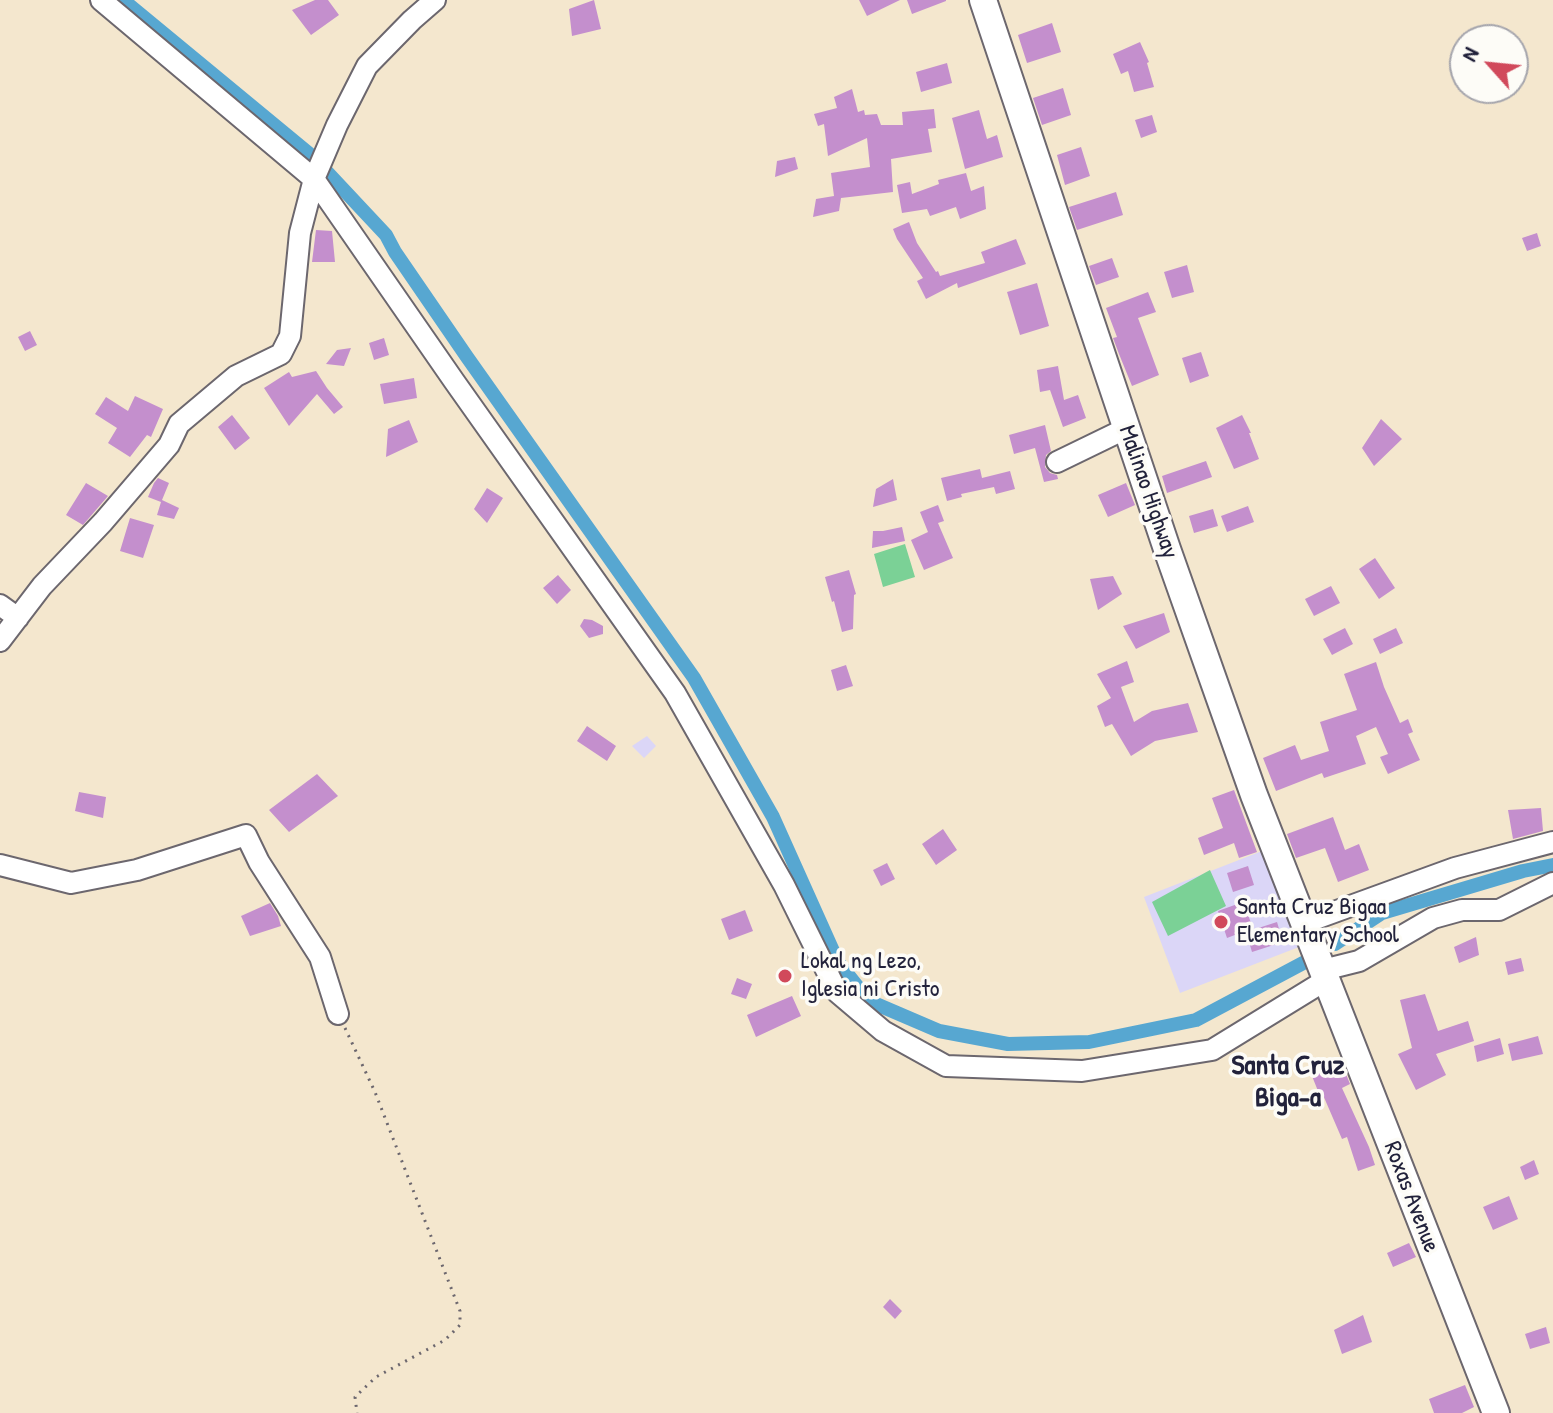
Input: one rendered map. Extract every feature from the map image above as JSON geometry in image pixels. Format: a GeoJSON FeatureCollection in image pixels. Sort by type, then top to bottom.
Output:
{"type":"FeatureCollection","features":[{"type":"Feature","properties":{"kind":"main road","name":"Malinao Highway"},"geometry":{"type":"LineString","coordinates":[[983,0],[1249,781],[1324,975]]}},
{"type":"Feature","properties":{"kind":"main road","name":"Roxas Avenue"},"geometry":{"type":"LineString","coordinates":[[1324,975],[1496,1413]]}},
{"type":"Feature","properties":{"kind":"street"},"geometry":{"type":"LineString","coordinates":[[101,0],[314,179],[675,693],[784,885],[837,992],[883,1031],[946,1066],[1082,1071],[1212,1050],[1324,975],[1359,961],[1433,918],[1462,910],[1499,910],[1553,883]]}},
{"type":"Feature","properties":{"kind":"street"},"geometry":{"type":"LineString","coordinates":[[0,641],[42,586],[103,522],[169,445],[179,424],[236,376],[281,354],[290,336],[300,233],[314,179],[337,125],[367,66],[435,0]]}},
{"type":"Feature","properties":{"kind":"street"},"geometry":{"type":"LineString","coordinates":[[1057,462],[1127,428]]}},
{"type":"Feature","properties":{"kind":"street"},"geometry":{"type":"LineString","coordinates":[[0,605],[18,618]]}},
{"type":"Feature","properties":{"kind":"street"},"geometry":{"type":"LineString","coordinates":[[0,865],[71,883],[137,870],[246,835],[259,862],[320,957],[338,1014]]}},
{"type":"Feature","properties":{"kind":"street"},"geometry":{"type":"LineString","coordinates":[[1304,923],[1455,868],[1553,842]]}},
{"type":"Feature","properties":{"kind":"path"},"geometry":{"type":"LineString","coordinates":[[338,1014],[375,1092],[460,1311],[460,1325],[445,1340],[376,1377],[355,1397],[357,1413]]}},
{"type":"Feature","properties":{"kind":"shaded area"},"geometry":{"type":"Polygon","coordinates":[[[647,736],[656,746],[644,758],[632,746],[647,736]]]}},
{"type":"Feature","properties":{"kind":"shaded area","name":"Santa Cruz Bigaa Elementary School"},"geometry":{"type":"Polygon","coordinates":[[[1262,851],[1299,947],[1180,993],[1144,897],[1262,851]]]}},
{"type":"Feature","properties":{"kind":"green space"},"geometry":{"type":"Polygon","coordinates":[[[905,544],[915,577],[883,587],[874,554],[905,544]]]}},
{"type":"Feature","properties":{"kind":"green space"},"geometry":{"type":"Polygon","coordinates":[[[1210,870],[1226,906],[1168,936],[1152,902],[1210,870]]]}},
{"type":"Feature","properties":{"kind":"building"},"geometry":{"type":"Polygon","coordinates":[[[315,0],[328,0],[339,15],[311,35],[292,10],[315,0]]]}},
{"type":"Feature","properties":{"kind":"building"},"geometry":{"type":"Polygon","coordinates":[[[594,0],[601,29],[572,36],[569,9],[594,0]]]}},
{"type":"Feature","properties":{"kind":"building"},"geometry":{"type":"Polygon","coordinates":[[[859,0],[900,0],[867,16],[859,0]]]}},
{"type":"Feature","properties":{"kind":"building"},"geometry":{"type":"Polygon","coordinates":[[[907,0],[946,0],[946,1],[912,14],[907,0]]]}},
{"type":"Feature","properties":{"kind":"building"},"geometry":{"type":"Polygon","coordinates":[[[1052,23],[1061,52],[1027,63],[1018,35],[1052,23]]]}},
{"type":"Feature","properties":{"kind":"building"},"geometry":{"type":"Polygon","coordinates":[[[1140,42],[1149,62],[1154,87],[1134,92],[1128,71],[1121,74],[1113,54],[1140,42]]]}},
{"type":"Feature","properties":{"kind":"building"},"geometry":{"type":"Polygon","coordinates":[[[947,63],[952,83],[921,92],[916,72],[947,63]]]}},
{"type":"Feature","properties":{"kind":"building"},"geometry":{"type":"Polygon","coordinates":[[[1063,88],[1071,115],[1042,125],[1033,98],[1063,88]]]}},
{"type":"Feature","properties":{"kind":"building"},"geometry":{"type":"Polygon","coordinates":[[[852,89],[858,112],[864,110],[865,115],[877,114],[881,125],[903,125],[902,112],[934,109],[936,128],[928,129],[932,152],[891,159],[893,192],[841,198],[839,211],[813,217],[816,199],[834,196],[831,173],[870,167],[867,138],[828,156],[824,124],[818,126],[814,114],[837,108],[834,97],[852,89]]]}},
{"type":"Feature","properties":{"kind":"building"},"geometry":{"type":"Polygon","coordinates":[[[979,110],[987,139],[997,135],[1003,157],[965,169],[952,118],[979,110]]]}},
{"type":"Feature","properties":{"kind":"building"},"geometry":{"type":"Polygon","coordinates":[[[1152,115],[1157,132],[1141,138],[1135,120],[1152,115]]]}},
{"type":"Feature","properties":{"kind":"building"},"geometry":{"type":"Polygon","coordinates":[[[1081,147],[1090,176],[1065,185],[1057,155],[1081,147]]]}},
{"type":"Feature","properties":{"kind":"building"},"geometry":{"type":"Polygon","coordinates":[[[795,157],[798,169],[775,177],[777,161],[795,157]]]}},
{"type":"Feature","properties":{"kind":"building"},"geometry":{"type":"Polygon","coordinates":[[[966,173],[971,191],[984,186],[986,209],[960,219],[956,207],[930,216],[927,209],[902,213],[897,185],[910,182],[912,194],[939,184],[938,180],[966,173]]]}},
{"type":"Feature","properties":{"kind":"building"},"geometry":{"type":"Polygon","coordinates":[[[1116,192],[1123,215],[1077,230],[1069,207],[1116,192]]]}},
{"type":"Feature","properties":{"kind":"building"},"geometry":{"type":"Polygon","coordinates":[[[909,222],[917,243],[940,276],[985,263],[981,252],[1016,239],[1026,264],[958,288],[957,283],[926,299],[917,281],[923,278],[893,229],[909,222]]]}},
{"type":"Feature","properties":{"kind":"building"},"geometry":{"type":"Polygon","coordinates":[[[316,230],[332,231],[335,262],[312,262],[316,230]]]}},
{"type":"Feature","properties":{"kind":"building"},"geometry":{"type":"Polygon","coordinates":[[[1537,233],[1541,246],[1527,251],[1522,238],[1537,233]]]}},
{"type":"Feature","properties":{"kind":"building"},"geometry":{"type":"Polygon","coordinates":[[[1112,258],[1119,277],[1096,285],[1089,266],[1112,258]]]}},
{"type":"Feature","properties":{"kind":"building"},"geometry":{"type":"Polygon","coordinates":[[[1187,265],[1194,292],[1172,298],[1164,272],[1187,265]]]}},
{"type":"Feature","properties":{"kind":"building"},"geometry":{"type":"Polygon","coordinates":[[[1037,283],[1049,326],[1020,335],[1007,292],[1037,283]]]}},
{"type":"Feature","properties":{"kind":"building"},"geometry":{"type":"Polygon","coordinates":[[[1148,292],[1156,312],[1138,318],[1159,375],[1132,386],[1113,338],[1117,337],[1106,308],[1148,292]]]}},
{"type":"Feature","properties":{"kind":"building"},"geometry":{"type":"Polygon","coordinates":[[[30,331],[37,345],[25,351],[18,337],[30,331]]]}},
{"type":"Feature","properties":{"kind":"building"},"geometry":{"type":"Polygon","coordinates":[[[384,338],[389,355],[374,360],[369,343],[384,338]]]}},
{"type":"Feature","properties":{"kind":"building"},"geometry":{"type":"Polygon","coordinates":[[[351,348],[344,366],[326,364],[337,350],[351,348]]]}},
{"type":"Feature","properties":{"kind":"building"},"geometry":{"type":"Polygon","coordinates":[[[1201,352],[1209,376],[1190,383],[1182,358],[1201,352]]]}},
{"type":"Feature","properties":{"kind":"building"},"geometry":{"type":"Polygon","coordinates":[[[1058,366],[1064,400],[1078,395],[1086,418],[1063,427],[1050,390],[1040,392],[1037,370],[1058,366]]]}},
{"type":"Feature","properties":{"kind":"building"},"geometry":{"type":"Polygon","coordinates":[[[316,371],[343,407],[334,414],[317,394],[289,426],[264,388],[289,372],[292,377],[316,371]]]}},
{"type":"Feature","properties":{"kind":"building"},"geometry":{"type":"Polygon","coordinates":[[[414,378],[417,398],[384,404],[380,384],[414,378]]]}},
{"type":"Feature","properties":{"kind":"building"},"geometry":{"type":"Polygon","coordinates":[[[135,396],[163,409],[151,437],[147,435],[130,457],[108,443],[117,428],[95,414],[106,397],[128,411],[135,396]]]}},
{"type":"Feature","properties":{"kind":"building"},"geometry":{"type":"Polygon","coordinates":[[[232,415],[250,438],[235,450],[218,427],[232,415]]]}},
{"type":"Feature","properties":{"kind":"building"},"geometry":{"type":"Polygon","coordinates":[[[1242,415],[1259,459],[1234,469],[1216,428],[1242,415]]]}},
{"type":"Feature","properties":{"kind":"building"},"geometry":{"type":"Polygon","coordinates":[[[1381,419],[1402,439],[1374,466],[1362,448],[1381,419]]]}},
{"type":"Feature","properties":{"kind":"building"},"geometry":{"type":"Polygon","coordinates":[[[409,420],[418,442],[386,457],[388,429],[409,420]]]}},
{"type":"Feature","properties":{"kind":"building"},"geometry":{"type":"Polygon","coordinates":[[[1045,425],[1051,451],[1046,455],[1045,467],[1058,479],[1044,482],[1035,448],[1014,454],[1009,435],[1045,425]]]}},
{"type":"Feature","properties":{"kind":"building"},"geometry":{"type":"Polygon","coordinates":[[[1206,461],[1212,477],[1167,493],[1162,476],[1206,461]]]}},
{"type":"Feature","properties":{"kind":"building"},"geometry":{"type":"Polygon","coordinates":[[[980,469],[982,478],[1010,471],[1015,489],[996,494],[994,487],[961,494],[962,497],[947,501],[941,478],[980,469]]]}},
{"type":"Feature","properties":{"kind":"building"},"geometry":{"type":"Polygon","coordinates":[[[158,478],[169,483],[162,500],[179,508],[174,519],[157,515],[161,502],[148,497],[158,478]]]}},
{"type":"Feature","properties":{"kind":"building"},"geometry":{"type":"Polygon","coordinates":[[[893,479],[897,500],[873,507],[876,489],[893,479]]]}},
{"type":"Feature","properties":{"kind":"building"},"geometry":{"type":"Polygon","coordinates":[[[86,483],[108,496],[83,525],[66,515],[86,483]]]}},
{"type":"Feature","properties":{"kind":"building"},"geometry":{"type":"Polygon","coordinates":[[[1126,483],[1135,505],[1108,517],[1098,495],[1126,483]]]}},
{"type":"Feature","properties":{"kind":"building"},"geometry":{"type":"Polygon","coordinates":[[[487,488],[503,498],[487,523],[474,509],[487,488]]]}},
{"type":"Feature","properties":{"kind":"building"},"geometry":{"type":"Polygon","coordinates":[[[938,505],[944,521],[938,523],[953,558],[924,570],[911,540],[928,532],[920,512],[938,505]]]}},
{"type":"Feature","properties":{"kind":"building"},"geometry":{"type":"Polygon","coordinates":[[[1248,506],[1254,522],[1227,532],[1221,516],[1248,506]]]}},
{"type":"Feature","properties":{"kind":"building"},"geometry":{"type":"Polygon","coordinates":[[[1213,509],[1218,526],[1194,533],[1189,516],[1213,509]]]}},
{"type":"Feature","properties":{"kind":"building"},"geometry":{"type":"Polygon","coordinates":[[[130,518],[154,525],[143,558],[120,551],[130,518]]]}},
{"type":"Feature","properties":{"kind":"building"},"geometry":{"type":"Polygon","coordinates":[[[902,527],[905,541],[872,548],[873,531],[902,527]]]}},
{"type":"Feature","properties":{"kind":"building"},"geometry":{"type":"Polygon","coordinates":[[[1375,558],[1395,588],[1379,599],[1359,569],[1375,558]]]}},
{"type":"Feature","properties":{"kind":"building"},"geometry":{"type":"Polygon","coordinates":[[[849,570],[856,594],[853,629],[842,632],[825,577],[849,570]]]}},
{"type":"Feature","properties":{"kind":"building"},"geometry":{"type":"Polygon","coordinates":[[[558,575],[571,590],[557,604],[543,588],[558,575]]]}},
{"type":"Feature","properties":{"kind":"building"},"geometry":{"type":"Polygon","coordinates":[[[1113,576],[1122,594],[1098,610],[1090,579],[1113,576]]]}},
{"type":"Feature","properties":{"kind":"building"},"geometry":{"type":"Polygon","coordinates":[[[1331,586],[1340,603],[1314,616],[1305,599],[1331,586]]]}},
{"type":"Feature","properties":{"kind":"building"},"geometry":{"type":"Polygon","coordinates":[[[1164,613],[1170,632],[1136,649],[1123,626],[1164,613]]]}},
{"type":"Feature","properties":{"kind":"building"},"geometry":{"type":"Polygon","coordinates":[[[584,619],[603,626],[603,634],[589,638],[580,626],[584,619]]]}},
{"type":"Feature","properties":{"kind":"building"},"geometry":{"type":"Polygon","coordinates":[[[1345,628],[1353,644],[1332,655],[1323,639],[1345,628]]]}},
{"type":"Feature","properties":{"kind":"building"},"geometry":{"type":"Polygon","coordinates":[[[1396,628],[1403,643],[1380,654],[1373,639],[1396,628]]]}},
{"type":"Feature","properties":{"kind":"building"},"geometry":{"type":"Polygon","coordinates":[[[1127,661],[1134,682],[1121,687],[1134,722],[1152,711],[1188,703],[1198,732],[1155,741],[1131,756],[1112,724],[1105,727],[1097,706],[1111,698],[1097,674],[1127,661]]]}},
{"type":"Feature","properties":{"kind":"building"},"geometry":{"type":"Polygon","coordinates":[[[1376,662],[1400,723],[1408,719],[1413,732],[1408,734],[1420,760],[1388,774],[1380,757],[1388,754],[1376,727],[1356,736],[1366,764],[1324,778],[1322,773],[1276,791],[1263,758],[1295,745],[1301,760],[1329,751],[1320,722],[1357,710],[1344,674],[1376,662]]]}},
{"type":"Feature","properties":{"kind":"building"},"geometry":{"type":"Polygon","coordinates":[[[846,665],[853,686],[837,691],[831,670],[846,665]]]}},
{"type":"Feature","properties":{"kind":"building"},"geometry":{"type":"Polygon","coordinates":[[[587,726],[616,746],[607,761],[577,741],[587,726]]]}},
{"type":"Feature","properties":{"kind":"building"},"geometry":{"type":"Polygon","coordinates":[[[317,774],[338,796],[289,832],[269,810],[317,774]]]}},
{"type":"Feature","properties":{"kind":"building"},"geometry":{"type":"Polygon","coordinates":[[[1234,790],[1257,852],[1239,858],[1234,843],[1204,855],[1198,838],[1223,828],[1212,798],[1234,790]]]}},
{"type":"Feature","properties":{"kind":"building"},"geometry":{"type":"Polygon","coordinates":[[[79,792],[106,797],[103,818],[75,811],[79,792]]]}},
{"type":"Feature","properties":{"kind":"building"},"geometry":{"type":"Polygon","coordinates":[[[1541,808],[1543,831],[1513,839],[1508,810],[1541,808]]]}},
{"type":"Feature","properties":{"kind":"building"},"geometry":{"type":"Polygon","coordinates":[[[1333,817],[1345,850],[1359,844],[1369,870],[1338,882],[1325,848],[1296,858],[1287,834],[1333,817]]]}},
{"type":"Feature","properties":{"kind":"building"},"geometry":{"type":"Polygon","coordinates":[[[943,829],[957,850],[936,865],[922,844],[943,829]]]}},
{"type":"Feature","properties":{"kind":"building"},"geometry":{"type":"Polygon","coordinates":[[[887,863],[895,879],[881,886],[873,870],[887,863]]]}},
{"type":"Feature","properties":{"kind":"building"},"geometry":{"type":"Polygon","coordinates":[[[1248,866],[1254,885],[1233,892],[1227,873],[1248,866]]]}},
{"type":"Feature","properties":{"kind":"building"},"geometry":{"type":"Polygon","coordinates":[[[1243,902],[1253,928],[1227,938],[1218,911],[1243,902]]]}},
{"type":"Feature","properties":{"kind":"building"},"geometry":{"type":"Polygon","coordinates":[[[270,903],[281,926],[250,936],[241,916],[270,903]]]}},
{"type":"Feature","properties":{"kind":"building"},"geometry":{"type":"Polygon","coordinates":[[[745,910],[753,931],[729,940],[721,919],[745,910]]]}},
{"type":"Feature","properties":{"kind":"building"},"geometry":{"type":"Polygon","coordinates":[[[1277,922],[1283,942],[1252,952],[1246,932],[1277,922]]]}},
{"type":"Feature","properties":{"kind":"building"},"geometry":{"type":"Polygon","coordinates":[[[1476,937],[1479,955],[1459,963],[1454,947],[1476,937]]]}},
{"type":"Feature","properties":{"kind":"building"},"geometry":{"type":"Polygon","coordinates":[[[1521,958],[1524,971],[1508,975],[1505,962],[1521,958]]]}},
{"type":"Feature","properties":{"kind":"building"},"geometry":{"type":"Polygon","coordinates":[[[737,978],[752,984],[746,999],[731,994],[737,978]]]}},
{"type":"Feature","properties":{"kind":"building"},"geometry":{"type":"Polygon","coordinates":[[[1425,994],[1438,1031],[1468,1021],[1474,1041],[1436,1054],[1446,1075],[1416,1090],[1398,1054],[1412,1048],[1400,1000],[1425,994]]]}},
{"type":"Feature","properties":{"kind":"building"},"geometry":{"type":"Polygon","coordinates":[[[792,996],[801,1016],[756,1037],[747,1015],[792,996]]]}},
{"type":"Feature","properties":{"kind":"building"},"geometry":{"type":"Polygon","coordinates":[[[1538,1036],[1543,1054],[1512,1061],[1508,1044],[1538,1036]]]}},
{"type":"Feature","properties":{"kind":"building"},"geometry":{"type":"Polygon","coordinates":[[[1500,1038],[1504,1054],[1477,1062],[1474,1046],[1500,1038]]]}},
{"type":"Feature","properties":{"kind":"building"},"geometry":{"type":"Polygon","coordinates":[[[1342,1064],[1350,1084],[1342,1088],[1375,1165],[1358,1171],[1347,1137],[1342,1139],[1312,1076],[1342,1064]]]}},
{"type":"Feature","properties":{"kind":"building"},"geometry":{"type":"Polygon","coordinates":[[[1534,1160],[1539,1174],[1525,1180],[1520,1167],[1534,1160]]]}},
{"type":"Feature","properties":{"kind":"building"},"geometry":{"type":"Polygon","coordinates":[[[1509,1196],[1518,1219],[1493,1230],[1483,1207],[1509,1196]]]}},
{"type":"Feature","properties":{"kind":"building"},"geometry":{"type":"Polygon","coordinates":[[[1409,1243],[1416,1257],[1393,1267],[1387,1253],[1409,1243]]]}},
{"type":"Feature","properties":{"kind":"building"},"geometry":{"type":"Polygon","coordinates":[[[890,1299],[902,1311],[895,1319],[883,1307],[890,1299]]]}},
{"type":"Feature","properties":{"kind":"building"},"geometry":{"type":"Polygon","coordinates":[[[1363,1315],[1372,1342],[1342,1354],[1334,1330],[1363,1315]]]}},
{"type":"Feature","properties":{"kind":"building"},"geometry":{"type":"Polygon","coordinates":[[[1546,1327],[1550,1343],[1530,1349],[1525,1334],[1546,1327]]]}},
{"type":"Feature","properties":{"kind":"building"},"geometry":{"type":"Polygon","coordinates":[[[1465,1385],[1474,1407],[1462,1413],[1434,1413],[1429,1399],[1465,1385]]]}},
{"type":"Feature","properties":{"kind":"waterway"},"geometry":{"type":"LineString","coordinates":[[123,0],[313,157]]}},
{"type":"Feature","properties":{"kind":"waterway"},"geometry":{"type":"LineString","coordinates":[[327,172],[386,235],[467,357],[694,678],[773,817],[838,962],[869,1001],[939,1031],[1008,1044],[1089,1042],[1196,1020],[1305,962]]}},
{"type":"Feature","properties":{"kind":"waterway"},"geometry":{"type":"LineString","coordinates":[[1335,944],[1382,913],[1553,865]]}},
{"type":"Feature","properties":{"kind":"place","name":"Santa Cruz Bigaa Elementary School"},"geometry":{"type":"Point","coordinates":[1221,922]}},
{"type":"Feature","properties":{"kind":"place","name":"Lokal ng Lezo, Iglesia ni Cristo"},"geometry":{"type":"Point","coordinates":[785,976]}},
{"type":"Feature","properties":{"kind":"district","name":"Santa Cruz Biga-a"},"geometry":{"type":"Point","coordinates":[1288,1083]}}]}
